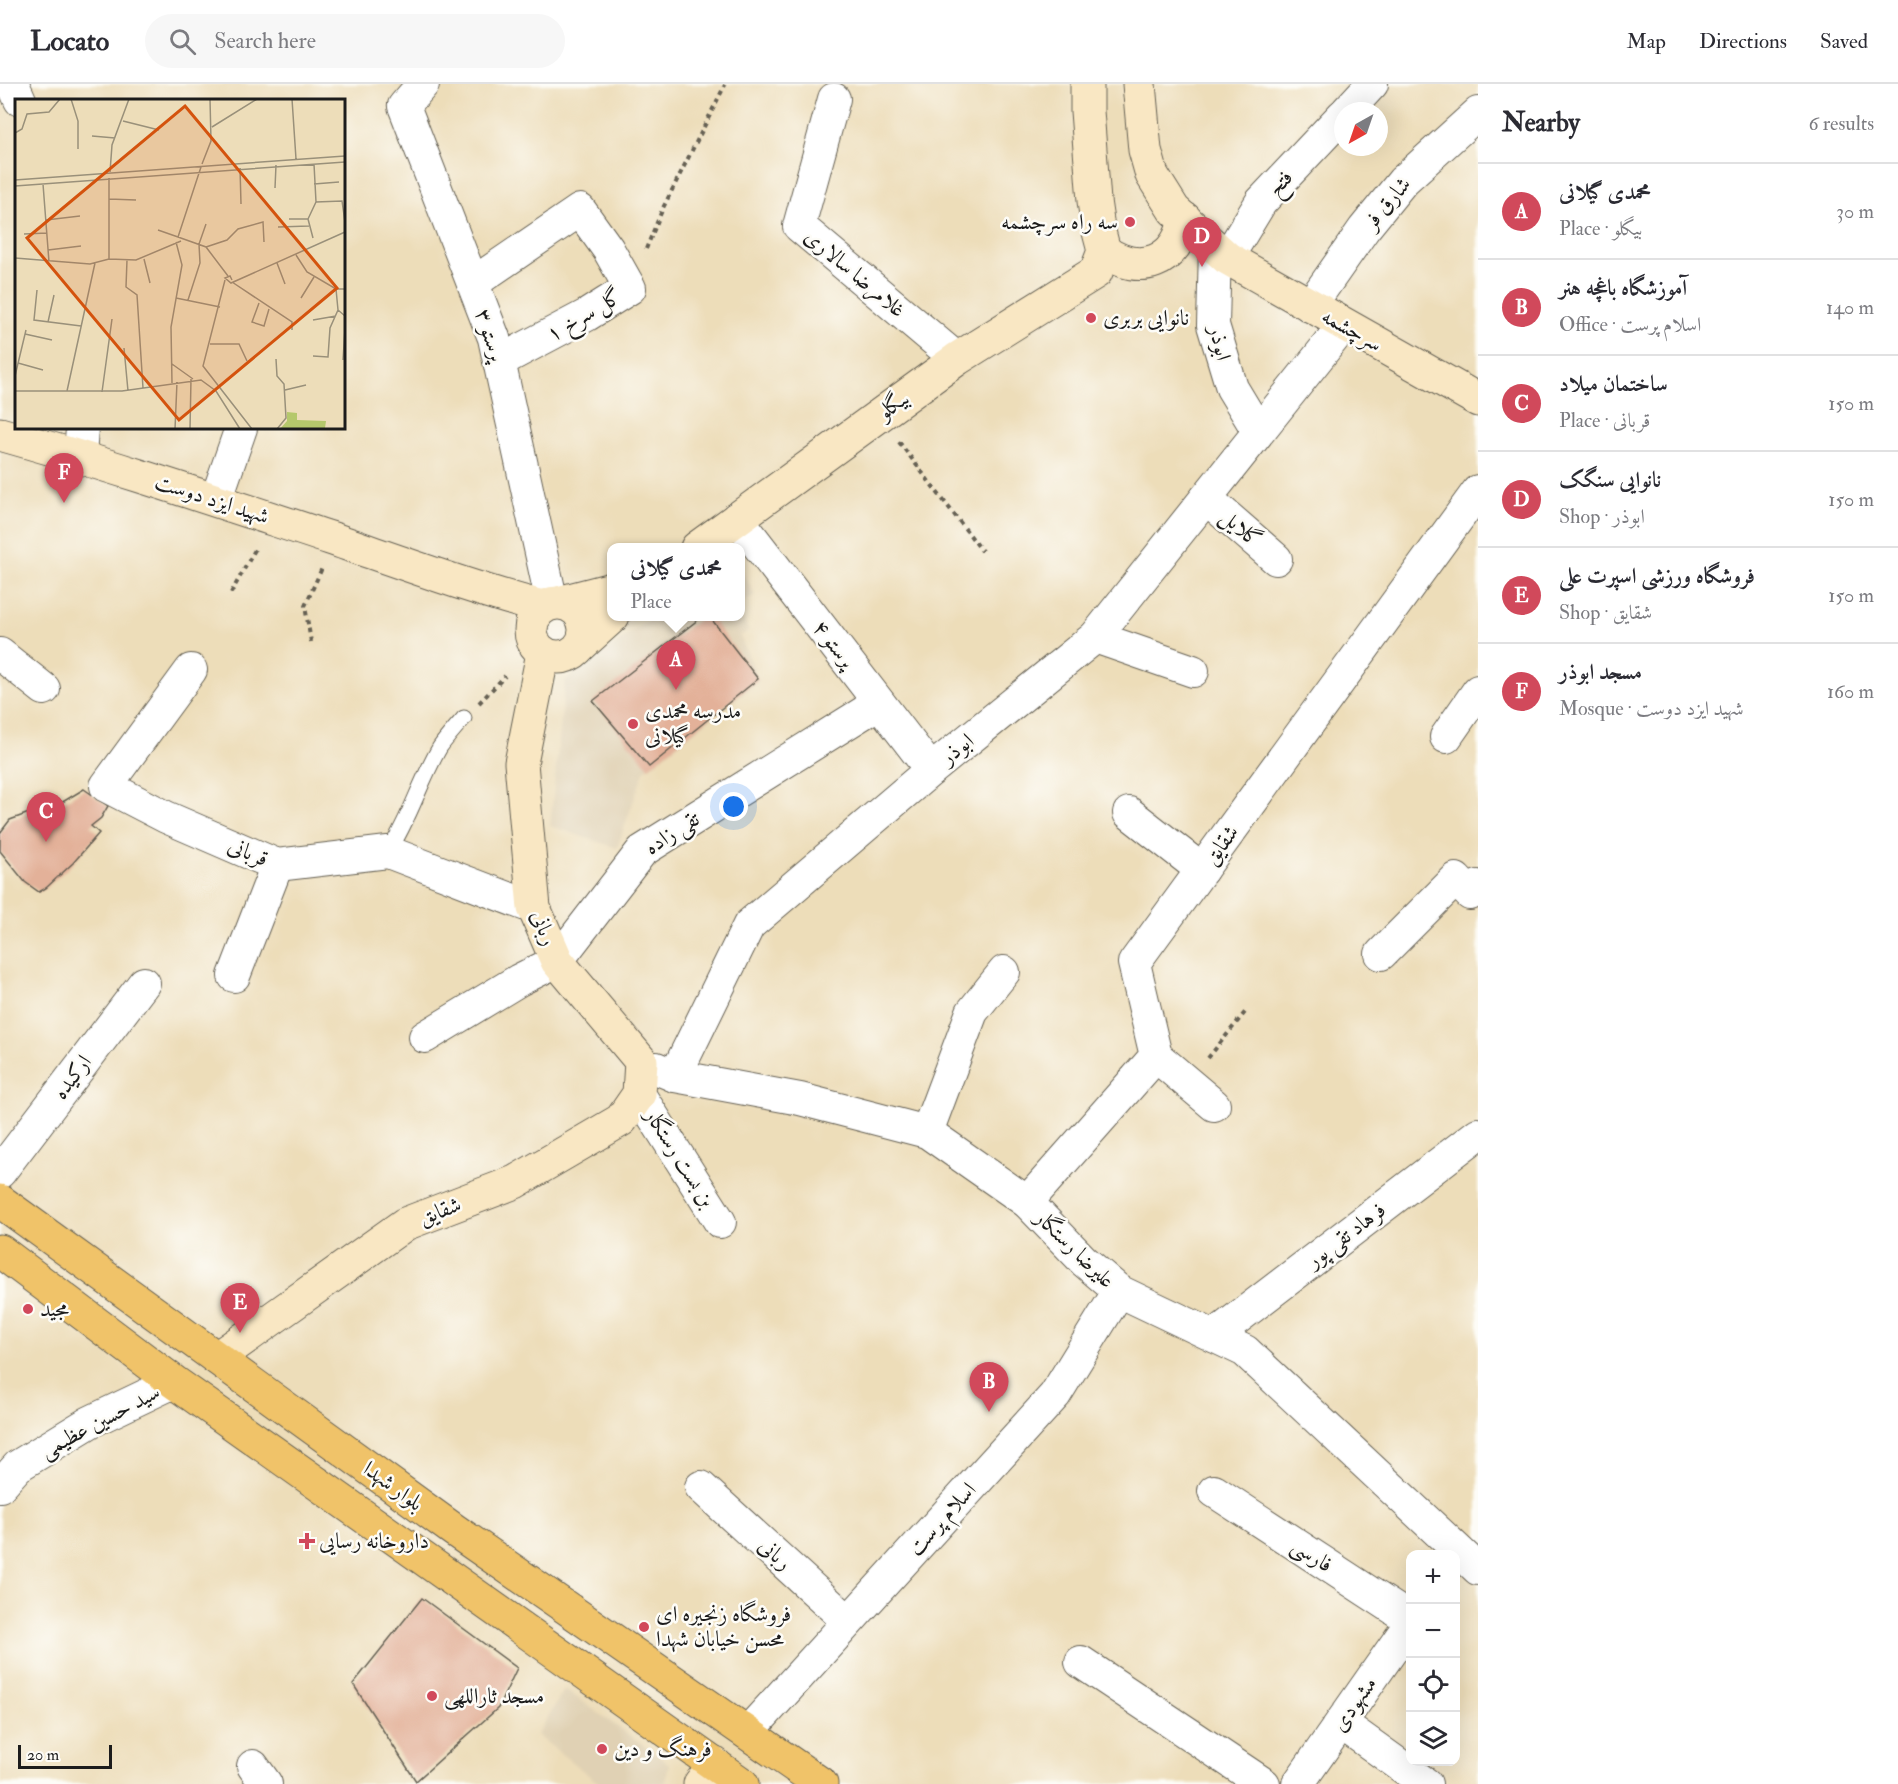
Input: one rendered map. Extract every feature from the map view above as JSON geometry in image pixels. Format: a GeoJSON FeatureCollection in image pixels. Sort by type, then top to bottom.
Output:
{"type":"FeatureCollection","features":[{"type":"Feature","properties":{"kind":"main road"},"geometry":{"type":"LineString","coordinates":[[1087,84],[1087,111],[1100,262],[1116,259],[1129,264],[1142,264],[1155,261],[1167,254],[1176,244],[1185,219]]}},
{"type":"Feature","properties":{"kind":"main road","name":"سرچشمه"},"geometry":{"type":"LineString","coordinates":[[1139,84],[1145,150],[1152,175],[1174,210],[1221,253],[1310,306],[1478,400]]}},
{"type":"Feature","properties":{"kind":"main road","name":"بیگلو"},"geometry":{"type":"LineString","coordinates":[[704,543],[957,359],[1100,262]]}},
{"type":"Feature","properties":{"kind":"main road","name":"شهید ایزد دوست"},"geometry":{"type":"LineString","coordinates":[[0,434],[81,442],[216,500],[500,596],[553,630]]}},
{"type":"Feature","properties":{"kind":"main road"},"geometry":{"type":"LineString","coordinates":[[553,630],[607,592]]}},
{"type":"Feature","properties":{"kind":"main road"},"geometry":{"type":"LineString","coordinates":[[553,630],[607,618]]}},
{"type":"Feature","properties":{"kind":"main road","name":"ربانی"},"geometry":{"type":"LineString","coordinates":[[553,630],[521,763],[534,908],[557,961],[641,1061]]}},
{"type":"Feature","properties":{"kind":"main road"},"geometry":{"type":"LineString","coordinates":[[639,1094],[641,1061]]}},
{"type":"Feature","properties":{"kind":"main road","name":"شقایق"},"geometry":{"type":"LineString","coordinates":[[217,1358],[405,1224],[515,1182],[621,1120],[639,1094]]}},
{"type":"Feature","properties":{"kind":"main road","name":"بلوار شهدا"},"geometry":{"type":"LineString","coordinates":[[0,1202],[454,1530],[821,1784]]}},
{"type":"Feature","properties":{"kind":"main road","name":"بلوار شهدا"},"geometry":{"type":"LineString","coordinates":[[0,1251],[174,1382],[707,1774],[742,1784]]}},
{"type":"Feature","properties":{"kind":"main road"},"geometry":{"type":"LineString","coordinates":[[174,1382],[217,1358]]}},
{"type":"Feature","properties":{"kind":"street"},"geometry":{"type":"LineString","coordinates":[[13,84],[20,99]]}},
{"type":"Feature","properties":{"kind":"street","name":"پرستو ۳"},"geometry":{"type":"LineString","coordinates":[[423,84],[404,106],[494,338],[553,630]]}},
{"type":"Feature","properties":{"kind":"street"},"geometry":{"type":"LineString","coordinates":[[1355,102],[1372,84]]}},
{"type":"Feature","properties":{"kind":"street","name":"غلامرضا سالاری"},"geometry":{"type":"LineString","coordinates":[[834,99],[799,226],[957,359]]}},
{"type":"Feature","properties":{"kind":"street","name":"شارق فر"},"geometry":{"type":"LineString","coordinates":[[1310,306],[1364,229],[1403,181],[1478,113]]}},
{"type":"Feature","properties":{"kind":"street","name":"فتح"},"geometry":{"type":"LineString","coordinates":[[1221,253],[1261,202],[1334,125]]}},
{"type":"Feature","properties":{"kind":"street","name":"گل سرخ ۱"},"geometry":{"type":"LineString","coordinates":[[473,283],[580,210],[608,249],[630,288],[587,315],[500,361]]}},
{"type":"Feature","properties":{"kind":"street","name":"ابوذر"},"geometry":{"type":"LineString","coordinates":[[1221,253],[1213,325],[1232,388],[1258,431]]}},
{"type":"Feature","properties":{"kind":"street","name":"ابوذر"},"geometry":{"type":"LineString","coordinates":[[675,1076],[749,925],[931,770],[1095,637],[1344,325]]}},
{"type":"Feature","properties":{"kind":"street"},"geometry":{"type":"LineString","coordinates":[[216,500],[241,429]]}},
{"type":"Feature","properties":{"kind":"street","name":"شقایق"},"geometry":{"type":"LineString","coordinates":[[1156,1056],[1134,963],[1478,491]]}},
{"type":"Feature","properties":{"kind":"street","name":"گلایل"},"geometry":{"type":"LineString","coordinates":[[1206,498],[1276,559]]}},
{"type":"Feature","properties":{"kind":"street","name":"پرستو ۴"},"geometry":{"type":"LineString","coordinates":[[737,518],[931,770]]}},
{"type":"Feature","properties":{"kind":"street"},"geometry":{"type":"LineString","coordinates":[[1095,637],[1193,671]]}},
{"type":"Feature","properties":{"kind":"street"},"geometry":{"type":"LineString","coordinates":[[0,654],[44,688]]}},
{"type":"Feature","properties":{"kind":"street","name":"قربانی"},"geometry":{"type":"LineString","coordinates":[[191,670],[106,786],[166,817],[277,865],[388,852],[534,908]]}},
{"type":"Feature","properties":{"kind":"street"},"geometry":{"type":"LineString","coordinates":[[1446,737],[1478,691]]}},
{"type":"Feature","properties":{"kind":"street","name":"تقی زاده"},"geometry":{"type":"LineString","coordinates":[[557,961],[642,851],[879,703]]}},
{"type":"Feature","properties":{"kind":"street"},"geometry":{"type":"LineString","coordinates":[[1129,813],[1202,870]]}},
{"type":"Feature","properties":{"kind":"street"},"geometry":{"type":"LineString","coordinates":[[234,976],[277,865]]}},
{"type":"Feature","properties":{"kind":"street"},"geometry":{"type":"LineString","coordinates":[[1381,954],[1467,883]]}},
{"type":"Feature","properties":{"kind":"street"},"geometry":{"type":"LineString","coordinates":[[425,1037],[519,980],[557,961]]}},
{"type":"Feature","properties":{"kind":"street"},"geometry":{"type":"LineString","coordinates":[[927,1132],[972,1012],[1004,972]]}},
{"type":"Feature","properties":{"kind":"street","name":"ارکیده"},"geometry":{"type":"LineString","coordinates":[[0,1172],[144,983]]}},
{"type":"Feature","properties":{"kind":"street"},"geometry":{"type":"LineString","coordinates":[[1027,1202],[1156,1056],[1214,1105]]}},
{"type":"Feature","properties":{"kind":"street","name":"علیرضا رستگار"},"geometry":{"type":"LineString","coordinates":[[641,1061],[675,1076],[800,1099],[927,1132],[1027,1202],[1084,1261],[1119,1291],[1245,1350],[1465,1560]]}},
{"type":"Feature","properties":{"kind":"street","name":"بن بست رستگار"},"geometry":{"type":"LineString","coordinates":[[639,1094],[720,1222]]}},
{"type":"Feature","properties":{"kind":"street","name":"فرهاد تقی پور"},"geometry":{"type":"LineString","coordinates":[[1214,1336],[1478,1134]]}},
{"type":"Feature","properties":{"kind":"street","name":"اسلام پرست"},"geometry":{"type":"LineString","coordinates":[[747,1733],[1055,1395],[1119,1291]]}},
{"type":"Feature","properties":{"kind":"street","name":"سید حسین عظیمی"},"geometry":{"type":"LineString","coordinates":[[0,1486],[18,1466],[90,1422],[174,1382]]}},
{"type":"Feature","properties":{"kind":"street","name":"ربانی"},"geometry":{"type":"LineString","coordinates":[[701,1487],[848,1622]]}},
{"type":"Feature","properties":{"kind":"street","name":"فارسی"},"geometry":{"type":"LineString","coordinates":[[1214,1491],[1406,1619]]}},
{"type":"Feature","properties":{"kind":"street","name":"مشهودی"},"geometry":{"type":"LineString","coordinates":[[1298,1784],[1406,1628]]}},
{"type":"Feature","properties":{"kind":"street"},"geometry":{"type":"LineString","coordinates":[[1081,1662],[1264,1784]]}},
{"type":"Feature","properties":{"kind":"street"},"geometry":{"type":"LineString","coordinates":[[1341,1723],[1426,1784]]}},
{"type":"Feature","properties":{"kind":"lane"},"geometry":{"type":"LineString","coordinates":[[388,852],[401,832],[419,789],[441,746],[464,718]]}},
{"type":"Feature","properties":{"kind":"path"},"geometry":{"type":"LineString","coordinates":[[630,288],[663,208],[725,85]]}},
{"type":"Feature","properties":{"kind":"path"},"geometry":{"type":"LineString","coordinates":[[879,416],[982,551]]}},
{"type":"Feature","properties":{"kind":"path"},"geometry":{"type":"LineString","coordinates":[[231,593],[271,519]]}},
{"type":"Feature","properties":{"kind":"path"},"geometry":{"type":"LineString","coordinates":[[311,642],[305,606],[334,540]]}},
{"type":"Feature","properties":{"kind":"path"},"geometry":{"type":"LineString","coordinates":[[464,718],[553,630]]}},
{"type":"Feature","properties":{"kind":"path"},"geometry":{"type":"LineString","coordinates":[[1188,1083],[1247,1010]]}},
{"type":"Feature","properties":{"kind":"shaded area"},"geometry":{"type":"Polygon","coordinates":[[[745,577],[755,595],[745,601],[745,577]]]}},
{"type":"Feature","properties":{"kind":"shaded area","name":"مدرسه محمدی گیلانی"},"geometry":{"type":"Polygon","coordinates":[[[647,621],[744,621],[749,631],[740,636],[759,681],[644,771],[617,848],[550,826],[565,681],[647,621]]]}},
{"type":"Feature","properties":{"kind":"shaded area","name":"فرهنگ و دین"},"geometry":{"type":"Polygon","coordinates":[[[565,1689],[669,1764],[665,1784],[600,1784],[537,1735],[565,1689]]]}},
{"type":"Feature","properties":{"kind":"building"},"geometry":{"type":"Polygon","coordinates":[[[697,621],[713,621],[758,679],[649,767],[593,701],[697,621]]]}},
{"type":"Feature","properties":{"kind":"building"},"geometry":{"type":"Polygon","coordinates":[[[84,789],[108,806],[101,818],[91,826],[99,833],[73,863],[39,892],[25,882],[0,851],[0,833],[10,820],[56,806],[84,789]]]}},
{"type":"Feature","properties":{"kind":"building","name":"مسجد ثاراللهی"},"geometry":{"type":"Polygon","coordinates":[[[422,1598],[517,1668],[498,1708],[416,1781],[353,1684],[422,1598]]]}},
{"type":"Feature","properties":{"kind":"place","name":"سه راه سرچشمه"},"geometry":{"type":"Point","coordinates":[1130,222]}},
{"type":"Feature","properties":{"kind":"place","name":"نانوایی سنگک"},"geometry":{"type":"Point","coordinates":[1202,267]}},
{"type":"Feature","properties":{"kind":"place","name":"نانوایی بربری"},"geometry":{"type":"Point","coordinates":[1091,318]}},
{"type":"Feature","properties":{"kind":"place","name":"مسجد ابوذر"},"geometry":{"type":"Point","coordinates":[64,503]}},
{"type":"Feature","properties":{"kind":"place","name":"محمدی گیلانی"},"geometry":{"type":"Point","coordinates":[676,690]}},
{"type":"Feature","properties":{"kind":"place","name":"مدرسه محمدی گیلانی"},"geometry":{"type":"Point","coordinates":[633,724]}},
{"type":"Feature","properties":{"kind":"place","name":"ساختمان میلاد"},"geometry":{"type":"Point","coordinates":[46,842]}},
{"type":"Feature","properties":{"kind":"place","name":"مجید"},"geometry":{"type":"Point","coordinates":[28,1309]}},
{"type":"Feature","properties":{"kind":"place","name":"فروشگاه ورزشی اسپرت علی"},"geometry":{"type":"Point","coordinates":[240,1333]}},
{"type":"Feature","properties":{"kind":"place","name":"آموزشگاه باغچه هنر"},"geometry":{"type":"Point","coordinates":[989,1412]}},
{"type":"Feature","properties":{"kind":"place","name":"داروخانه رسایی"},"geometry":{"type":"Point","coordinates":[307,1541]}},
{"type":"Feature","properties":{"kind":"place","name":"فروشگاه زنجیره ای محسن خیابان شهدا"},"geometry":{"type":"Point","coordinates":[644,1627]}},
{"type":"Feature","properties":{"kind":"place","name":"مسجد ثاراللهی"},"geometry":{"type":"Point","coordinates":[432,1696]}},
{"type":"Feature","properties":{"kind":"place","name":"فرهنگ و دین"},"geometry":{"type":"Point","coordinates":[602,1749]}}]}
